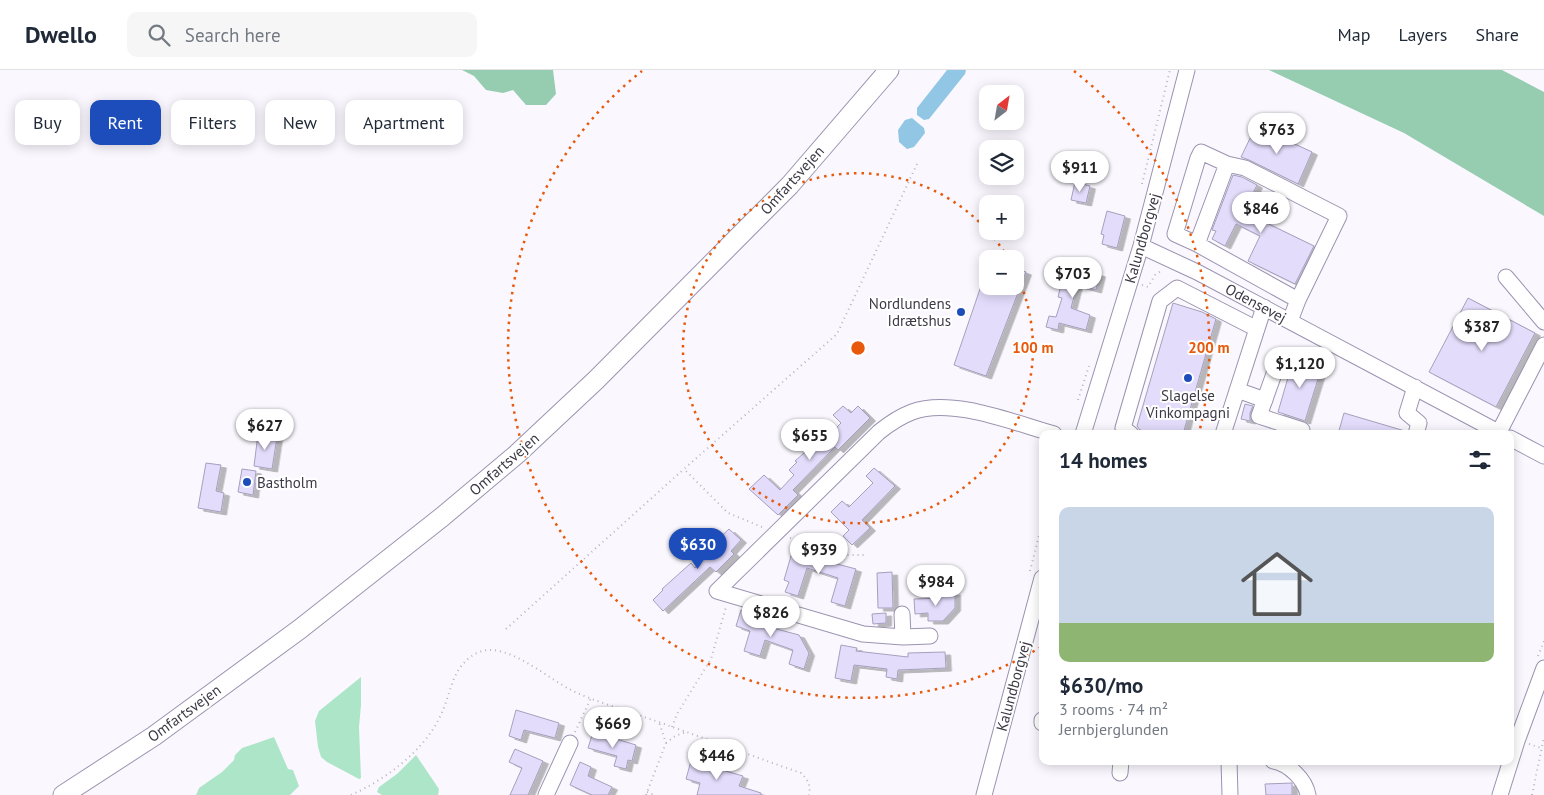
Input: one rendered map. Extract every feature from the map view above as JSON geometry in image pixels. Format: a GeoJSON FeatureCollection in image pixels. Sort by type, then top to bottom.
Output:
{"type":"FeatureCollection","features":[{"type":"Feature","properties":{"kind":"main road","name":"Omfartsvejen"},"geometry":{"type":"LineString","coordinates":[[63,795],[154,736],[300,629],[442,517],[517,454],[618,359],[776,199],[889,70]]}},
{"type":"Feature","properties":{"kind":"street","name":"Kalundborgvej"},"geometry":{"type":"LineString","coordinates":[[1084,430],[1141,246],[1187,70]]}},
{"type":"Feature","properties":{"kind":"street"},"geometry":{"type":"LineString","coordinates":[[1290,321],[1298,300],[1339,216],[1245,168],[1227,164],[1201,152],[1175,234],[1197,244],[1298,300]]}},
{"type":"Feature","properties":{"kind":"street"},"geometry":{"type":"LineString","coordinates":[[1197,244],[1227,164]]}},
{"type":"Feature","properties":{"kind":"street","name":"Odensevej"},"geometry":{"type":"LineString","coordinates":[[1141,246],[1198,272],[1495,430]]}},
{"type":"Feature","properties":{"kind":"street"},"geometry":{"type":"LineString","coordinates":[[1506,277],[1544,322]]}},
{"type":"Feature","properties":{"kind":"street"},"geometry":{"type":"LineString","coordinates":[[1126,430],[1123,428],[1160,301],[1177,288],[1257,330]]}},
{"type":"Feature","properties":{"kind":"street"},"geometry":{"type":"LineString","coordinates":[[1224,430],[1264,307]]}},
{"type":"Feature","properties":{"kind":"street"},"geometry":{"type":"LineString","coordinates":[[1506,430],[1544,345]]}},
{"type":"Feature","properties":{"kind":"street"},"geometry":{"type":"LineString","coordinates":[[1280,357],[1259,416],[1302,430]]}},
{"type":"Feature","properties":{"kind":"street"},"geometry":{"type":"LineString","coordinates":[[1414,387],[1407,413],[1419,423],[1417,430]]}},
{"type":"Feature","properties":{"kind":"street"},"geometry":{"type":"LineString","coordinates":[[1237,390],[1265,400]]}},
{"type":"Feature","properties":{"kind":"street"},"geometry":{"type":"LineString","coordinates":[[930,636],[903,637],[863,634],[717,591],[778,533],[878,432],[894,420],[913,412],[947,407],[1039,430]]}},
{"type":"Feature","properties":{"kind":"street","name":"Odensevej"},"geometry":{"type":"LineString","coordinates":[[1514,440],[1544,456]]}},
{"type":"Feature","properties":{"kind":"street","name":"Kalundborgvej"},"geometry":{"type":"LineString","coordinates":[[984,795],[1039,589]]}},
{"type":"Feature","properties":{"kind":"street"},"geometry":{"type":"LineString","coordinates":[[902,614],[903,637]]}},
{"type":"Feature","properties":{"kind":"street"},"geometry":{"type":"LineString","coordinates":[[1514,751],[1544,668]]}},
{"type":"Feature","properties":{"kind":"street"},"geometry":{"type":"LineString","coordinates":[[546,795],[570,743]]}},
{"type":"Feature","properties":{"kind":"street"},"geometry":{"type":"LineString","coordinates":[[1229,765],[1230,795]]}},
{"type":"Feature","properties":{"kind":"street"},"geometry":{"type":"LineString","coordinates":[[1284,765],[1297,774],[1306,787],[1308,795]]}},
{"type":"Feature","properties":{"kind":"street"},"geometry":{"type":"LineString","coordinates":[[1500,795],[1509,765]]}},
{"type":"Feature","properties":{"kind":"path"},"geometry":{"type":"LineString","coordinates":[[1142,184],[1170,70]]}},
{"type":"Feature","properties":{"kind":"path"},"geometry":{"type":"LineString","coordinates":[[506,629],[837,334],[918,162]]}},
{"type":"Feature","properties":{"kind":"path"},"geometry":{"type":"LineString","coordinates":[[1078,400],[1091,359]]}},
{"type":"Feature","properties":{"kind":"path"},"geometry":{"type":"LineString","coordinates":[[684,469],[728,513],[825,550],[848,555],[864,555]]}},
{"type":"Feature","properties":{"kind":"path"},"geometry":{"type":"LineString","coordinates":[[672,727],[677,714],[711,659],[730,596]]}},
{"type":"Feature","properties":{"kind":"path"},"geometry":{"type":"LineString","coordinates":[[351,795],[385,778],[402,764],[435,727],[457,672],[465,661],[476,653],[490,650],[503,653],[530,665],[573,691],[800,773],[808,780],[809,795]]}},
{"type":"Feature","properties":{"kind":"path"},"geometry":{"type":"LineString","coordinates":[[570,743],[591,698]]}},
{"type":"Feature","properties":{"kind":"path"},"geometry":{"type":"LineString","coordinates":[[658,722],[666,743]]}},
{"type":"Feature","properties":{"kind":"path"},"geometry":{"type":"LineString","coordinates":[[654,795],[647,794],[666,743],[675,736],[687,732]]}},
{"type":"Feature","properties":{"kind":"path"},"geometry":{"type":"LineString","coordinates":[[1532,795],[1544,737]]}},
{"type":"Feature","properties":{"kind":"green space"},"geometry":{"type":"Polygon","coordinates":[[[462,70],[553,70],[556,94],[546,105],[526,105],[513,90],[503,93],[486,90],[474,76],[462,70]]]}},
{"type":"Feature","properties":{"kind":"green space"},"geometry":{"type":"Polygon","coordinates":[[[1269,70],[1502,70],[1544,92],[1544,216],[1404,133],[1269,70]]]}},
{"type":"Feature","properties":{"kind":"green space"},"geometry":{"type":"Polygon","coordinates":[[[361,677],[359,727],[361,778],[359,779],[321,757],[315,721],[319,711],[361,677]]]}},
{"type":"Feature","properties":{"kind":"green space"},"geometry":{"type":"Polygon","coordinates":[[[274,737],[288,769],[293,770],[299,786],[290,795],[196,795],[199,788],[222,772],[234,760],[235,755],[242,748],[274,737]]]}},
{"type":"Feature","properties":{"kind":"green space"},"geometry":{"type":"Polygon","coordinates":[[[416,755],[439,789],[438,795],[382,795],[377,792],[379,787],[397,774],[416,755]]]}},
{"type":"Feature","properties":{"kind":"water"},"geometry":{"type":"Polygon","coordinates":[[[947,70],[966,70],[965,74],[929,119],[924,120],[917,115],[917,108],[947,70]]]}},
{"type":"Feature","properties":{"kind":"water"},"geometry":{"type":"Polygon","coordinates":[[[912,118],[924,128],[925,133],[914,147],[907,149],[899,142],[898,130],[905,120],[912,118]]]}},
{"type":"Feature","properties":{"kind":"building"},"geometry":{"type":"Polygon","coordinates":[[[1256,126],[1312,152],[1298,184],[1241,157],[1256,126]]]}},
{"type":"Feature","properties":{"kind":"building"},"geometry":{"type":"Polygon","coordinates":[[[1233,175],[1242,177],[1257,185],[1244,212],[1314,246],[1295,284],[1248,261],[1260,236],[1236,224],[1225,246],[1212,239],[1216,231],[1212,230],[1233,175]]]}},
{"type":"Feature","properties":{"kind":"building"},"geometry":{"type":"Polygon","coordinates":[[[1075,182],[1090,186],[1086,203],[1071,200],[1075,182]]]}},
{"type":"Feature","properties":{"kind":"building"},"geometry":{"type":"Polygon","coordinates":[[[1107,211],[1125,216],[1117,248],[1102,244],[1104,235],[1101,234],[1107,211]]]}},
{"type":"Feature","properties":{"kind":"building"},"geometry":{"type":"Polygon","coordinates":[[[1073,265],[1100,274],[1096,290],[1077,285],[1071,308],[1090,315],[1086,330],[1059,323],[1058,330],[1046,327],[1049,316],[1056,317],[1062,298],[1058,297],[1063,277],[1070,277],[1073,265]]]}},
{"type":"Feature","properties":{"kind":"building"},"geometry":{"type":"Polygon","coordinates":[[[979,292],[979,295],[1017,295],[986,376],[954,365],[979,292]]]}},
{"type":"Feature","properties":{"kind":"building"},"geometry":{"type":"Polygon","coordinates":[[[1468,298],[1535,333],[1496,407],[1429,372],[1468,298]]]}},
{"type":"Feature","properties":{"kind":"building"},"geometry":{"type":"Polygon","coordinates":[[[1173,303],[1202,312],[1216,319],[1184,430],[1140,430],[1137,426],[1173,303]]]}},
{"type":"Feature","properties":{"kind":"building"},"geometry":{"type":"Polygon","coordinates":[[[1294,357],[1322,366],[1305,421],[1278,412],[1294,357]]]}},
{"type":"Feature","properties":{"kind":"building"},"geometry":{"type":"Polygon","coordinates":[[[1245,404],[1253,406],[1250,413],[1250,421],[1241,419],[1245,404]]]}},
{"type":"Feature","properties":{"kind":"building"},"geometry":{"type":"Polygon","coordinates":[[[843,406],[851,413],[858,406],[870,418],[838,450],[835,447],[793,490],[798,495],[778,515],[749,489],[764,475],[780,490],[794,475],[789,470],[797,462],[795,461],[813,445],[816,448],[841,423],[833,415],[843,406]]]}},
{"type":"Feature","properties":{"kind":"building"},"geometry":{"type":"Polygon","coordinates":[[[1344,413],[1402,430],[1339,430],[1344,413]]]}},
{"type":"Feature","properties":{"kind":"building"},"geometry":{"type":"Polygon","coordinates":[[[258,434],[277,437],[272,469],[254,466],[258,434]]]}},
{"type":"Feature","properties":{"kind":"building"},"geometry":{"type":"Polygon","coordinates":[[[206,463],[221,465],[216,491],[224,493],[221,512],[198,508],[206,463]]]}},
{"type":"Feature","properties":{"kind":"building"},"geometry":{"type":"Polygon","coordinates":[[[874,468],[895,486],[862,520],[870,528],[852,545],[843,536],[849,530],[831,512],[842,501],[849,507],[873,483],[866,476],[874,468]]]}},
{"type":"Feature","properties":{"kind":"building","name":"Bastholm"},"geometry":{"type":"Polygon","coordinates":[[[242,469],[256,471],[253,495],[238,492],[242,469]]]}},
{"type":"Feature","properties":{"kind":"building"},"geometry":{"type":"Polygon","coordinates":[[[729,529],[741,540],[731,551],[734,554],[716,572],[710,567],[663,611],[653,600],[662,589],[691,563],[695,568],[720,543],[717,540],[729,529]]]}},
{"type":"Feature","properties":{"kind":"building"},"geometry":{"type":"Polygon","coordinates":[[[793,549],[812,555],[811,557],[856,569],[845,606],[831,602],[838,578],[807,568],[798,596],[785,592],[789,582],[784,580],[793,549]]]}},
{"type":"Feature","properties":{"kind":"building"},"geometry":{"type":"Polygon","coordinates":[[[892,572],[893,608],[878,608],[877,573],[892,572]]]}},
{"type":"Feature","properties":{"kind":"building"},"geometry":{"type":"Polygon","coordinates":[[[955,592],[955,608],[943,621],[928,621],[928,613],[915,614],[914,599],[941,598],[941,593],[955,592]]]}},
{"type":"Feature","properties":{"kind":"building"},"geometry":{"type":"Polygon","coordinates":[[[741,610],[772,620],[769,627],[799,635],[809,653],[804,669],[789,664],[793,650],[765,640],[760,656],[744,651],[750,631],[736,626],[741,610]]]}},
{"type":"Feature","properties":{"kind":"building"},"geometry":{"type":"Polygon","coordinates":[[[886,613],[886,623],[873,624],[872,614],[886,613]]]}},
{"type":"Feature","properties":{"kind":"building"},"geometry":{"type":"Polygon","coordinates":[[[841,645],[857,648],[856,651],[908,657],[908,653],[945,652],[946,668],[898,670],[897,679],[886,677],[887,669],[854,665],[851,681],[835,678],[841,645]]]}},
{"type":"Feature","properties":{"kind":"building"},"geometry":{"type":"Polygon","coordinates":[[[516,710],[559,723],[555,738],[524,730],[521,740],[509,736],[516,710]]]}},
{"type":"Feature","properties":{"kind":"building"},"geometry":{"type":"Polygon","coordinates":[[[593,732],[636,745],[632,761],[628,760],[626,769],[614,766],[617,756],[588,748],[593,732]]]}},
{"type":"Feature","properties":{"kind":"building"},"geometry":{"type":"Polygon","coordinates":[[[515,749],[543,761],[528,795],[510,795],[522,768],[509,762],[515,749]]]}},
{"type":"Feature","properties":{"kind":"building"},"geometry":{"type":"Polygon","coordinates":[[[691,761],[743,776],[739,786],[761,793],[761,795],[697,795],[700,783],[686,779],[691,761]]]}},
{"type":"Feature","properties":{"kind":"building"},"geometry":{"type":"Polygon","coordinates":[[[580,762],[591,767],[588,776],[612,787],[608,795],[592,795],[570,785],[580,762]]]}},
{"type":"Feature","properties":{"kind":"building"},"geometry":{"type":"Polygon","coordinates":[[[1292,783],[1292,795],[1266,795],[1265,784],[1292,783]]]}},
{"type":"Feature","properties":{"kind":"place","name":"Nordlundens Idrætshus"},"geometry":{"type":"Point","coordinates":[961,312]}},
{"type":"Feature","properties":{"kind":"place","name":"Slagelse Vinkompagni"},"geometry":{"type":"Point","coordinates":[1188,378]}},
{"type":"Feature","properties":{"kind":"place","name":"Bastholm"},"geometry":{"type":"Point","coordinates":[247,482]}}]}
